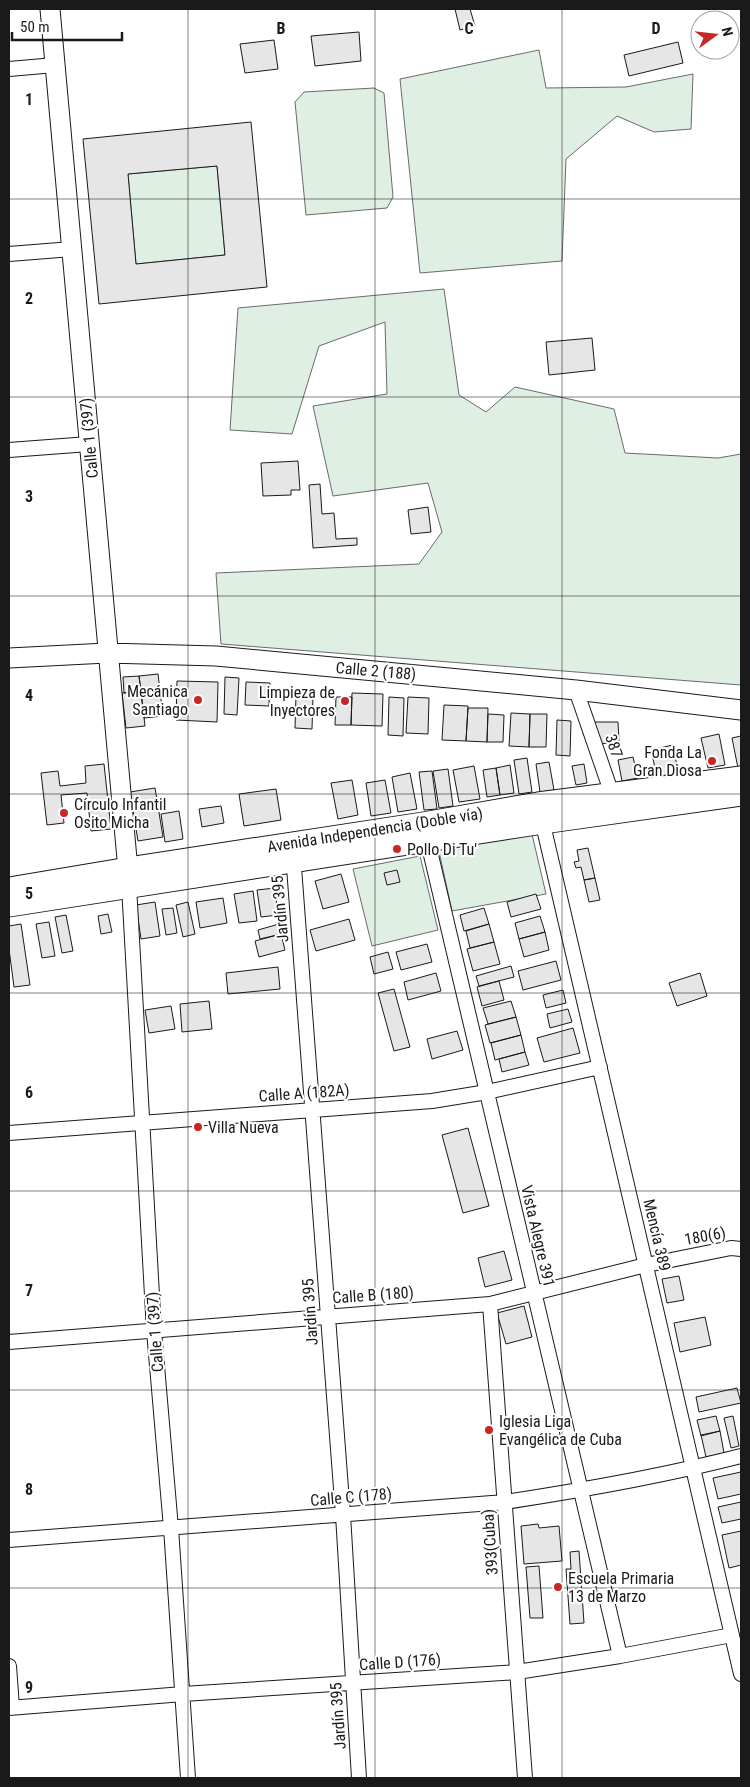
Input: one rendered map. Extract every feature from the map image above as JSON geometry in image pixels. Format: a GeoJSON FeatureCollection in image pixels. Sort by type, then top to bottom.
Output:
{"type":"FeatureCollection","features":[{"type":"Feature","properties":{"kind":"main road","name":"Avenida Independencia (Doble vía)"},"geometry":{"type":"LineString","coordinates":[[9,888],[128,877],[425,833],[615,802],[741,777]]}},
{"type":"Feature","properties":{"kind":"main road","name":"Avenida Independencia (Doble vía)"},"geometry":{"type":"LineString","coordinates":[[615,802],[741,795]]}},
{"type":"Feature","properties":{"kind":"main road","name":"Avenida Independencia (Doble vía)"},"geometry":{"type":"LineString","coordinates":[[9,906],[128,877]]}},
{"type":"Feature","properties":{"kind":"street","name":"Calle 1 (397)"},"geometry":{"type":"LineString","coordinates":[[50,9],[128,877],[154,1331],[171,1528],[188,1778]]}},
{"type":"Feature","properties":{"kind":"street"},"geometry":{"type":"LineString","coordinates":[[9,69],[55,65]]}},
{"type":"Feature","properties":{"kind":"street"},"geometry":{"type":"LineString","coordinates":[[9,254],[72,249]]}},
{"type":"Feature","properties":{"kind":"street"},"geometry":{"type":"LineString","coordinates":[[9,450],[89,444]]}},
{"type":"Feature","properties":{"kind":"street","name":"Calle 2 (188)"},"geometry":{"type":"LineString","coordinates":[[9,658],[107,653],[216,656],[576,690],[741,710]]}},
{"type":"Feature","properties":{"kind":"street","name":"387"},"geometry":{"type":"LineString","coordinates":[[576,690],[615,802]]}},
{"type":"Feature","properties":{"kind":"street","name":"Mencía 389"},"geometry":{"type":"LineString","coordinates":[[541,813],[741,1674]]}},
{"type":"Feature","properties":{"kind":"street","name":"Vista Alegre 391"},"geometry":{"type":"LineString","coordinates":[[425,833],[620,1656]]}},
{"type":"Feature","properties":{"kind":"street","name":"Jardín 395"},"geometry":{"type":"LineString","coordinates":[[293,853],[343,1515],[359,1778]]}},
{"type":"Feature","properties":{"kind":"street","name":"Calle A (182A)"},"geometry":{"type":"LineString","coordinates":[[9,1133],[432,1101],[486,1092],[600,1067]]}},
{"type":"Feature","properties":{"kind":"street","name":"180(6)"},"geometry":{"type":"LineString","coordinates":[[646,1265],[731,1248],[741,1249]]}},
{"type":"Feature","properties":{"kind":"street","name":"Calle B (180)"},"geometry":{"type":"LineString","coordinates":[[9,1342],[490,1304],[646,1265]]}},
{"type":"Feature","properties":{"kind":"street","name":"393(Cuba)"},"geometry":{"type":"LineString","coordinates":[[490,1304],[525,1778]]}},
{"type":"Feature","properties":{"kind":"street","name":"Calle C (178)"},"geometry":{"type":"LineString","coordinates":[[9,1540],[505,1502],[581,1491],[741,1456]]}},
{"type":"Feature","properties":{"kind":"street","name":"Calle D (176)"},"geometry":{"type":"LineString","coordinates":[[10,1708],[183,1694],[518,1672],[620,1656],[732,1635]]}},
{"type":"Feature","properties":{"kind":"street"},"geometry":{"type":"LineString","coordinates":[[9,1666],[10,1708]]}},
{"type":"Feature","properties":{"kind":"green space"},"geometry":{"type":"Polygon","coordinates":[[[539,50],[546,88],[626,87],[693,74],[691,129],[654,132],[617,116],[566,159],[562,261],[420,273],[400,79],[539,50]]]}},
{"type":"Feature","properties":{"kind":"green space"},"geometry":{"type":"Polygon","coordinates":[[[374,88],[384,93],[393,197],[387,208],[306,215],[295,102],[304,92],[374,88]]]}},
{"type":"Feature","properties":{"kind":"green space"},"geometry":{"type":"Polygon","coordinates":[[[217,166],[225,255],[136,264],[128,174],[217,166]]]}},
{"type":"Feature","properties":{"kind":"green space"},"geometry":{"type":"Polygon","coordinates":[[[444,289],[459,395],[486,412],[515,387],[614,409],[625,453],[718,458],[741,454],[741,685],[221,644],[216,573],[419,564],[442,532],[428,483],[333,496],[313,406],[387,394],[385,322],[319,346],[292,434],[230,430],[238,308],[444,289]]]}},
{"type":"Feature","properties":{"kind":"green space"},"geometry":{"type":"Polygon","coordinates":[[[531,830],[546,894],[452,911],[438,847],[531,830]]]}},
{"type":"Feature","properties":{"kind":"green space"},"geometry":{"type":"Polygon","coordinates":[[[420,856],[438,930],[372,946],[353,869],[420,856]]]}},
{"type":"Feature","properties":{"kind":"building"},"geometry":{"type":"Polygon","coordinates":[[[455,9],[470,9],[475,26],[460,30],[455,9]]]}},
{"type":"Feature","properties":{"kind":"building"},"geometry":{"type":"Polygon","coordinates":[[[359,32],[361,61],[315,66],[311,36],[359,32]]]}},
{"type":"Feature","properties":{"kind":"building"},"geometry":{"type":"Polygon","coordinates":[[[274,40],[278,69],[245,73],[240,44],[274,40]]]}},
{"type":"Feature","properties":{"kind":"building"},"geometry":{"type":"Polygon","coordinates":[[[678,42],[683,63],[629,76],[624,55],[678,42]]]}},
{"type":"Feature","properties":{"kind":"building"},"geometry":{"type":"Polygon","coordinates":[[[251,122],[267,287],[99,304],[83,139],[251,122]],[[217,166],[128,174],[136,264],[225,255],[217,166]]]}},
{"type":"Feature","properties":{"kind":"building"},"geometry":{"type":"Polygon","coordinates":[[[592,338],[595,370],[549,375],[546,342],[592,338]]]}},
{"type":"Feature","properties":{"kind":"building"},"geometry":{"type":"Polygon","coordinates":[[[298,461],[300,490],[291,490],[291,495],[263,496],[261,463],[298,461]]]}},
{"type":"Feature","properties":{"kind":"building"},"geometry":{"type":"Polygon","coordinates":[[[320,484],[322,514],[334,513],[336,539],[357,538],[357,545],[313,548],[309,485],[320,484]]]}},
{"type":"Feature","properties":{"kind":"building"},"geometry":{"type":"Polygon","coordinates":[[[428,507],[431,532],[411,534],[408,510],[428,507]]]}},
{"type":"Feature","properties":{"kind":"building"},"geometry":{"type":"Polygon","coordinates":[[[158,674],[163,716],[144,718],[139,676],[158,674]]]}},
{"type":"Feature","properties":{"kind":"building"},"geometry":{"type":"Polygon","coordinates":[[[139,676],[141,691],[124,693],[123,677],[139,676]]]}},
{"type":"Feature","properties":{"kind":"building"},"geometry":{"type":"Polygon","coordinates":[[[225,677],[239,678],[237,715],[224,714],[225,677]]]}},
{"type":"Feature","properties":{"kind":"building"},"geometry":{"type":"Polygon","coordinates":[[[177,681],[218,682],[217,722],[176,720],[177,681]]]}},
{"type":"Feature","properties":{"kind":"building"},"geometry":{"type":"Polygon","coordinates":[[[246,682],[270,683],[269,706],[245,705],[246,682]]]}},
{"type":"Feature","properties":{"kind":"building"},"geometry":{"type":"Polygon","coordinates":[[[141,691],[145,726],[126,728],[122,693],[141,691]]]}},
{"type":"Feature","properties":{"kind":"building"},"geometry":{"type":"Polygon","coordinates":[[[352,693],[383,694],[382,726],[351,725],[352,693]]]}},
{"type":"Feature","properties":{"kind":"building"},"geometry":{"type":"Polygon","coordinates":[[[296,695],[313,696],[312,729],[295,728],[296,695]]]}},
{"type":"Feature","properties":{"kind":"building"},"geometry":{"type":"Polygon","coordinates":[[[336,697],[352,697],[351,725],[335,725],[336,697]]]}},
{"type":"Feature","properties":{"kind":"building"},"geometry":{"type":"Polygon","coordinates":[[[389,697],[404,698],[403,736],[388,735],[389,697]]]}},
{"type":"Feature","properties":{"kind":"building"},"geometry":{"type":"Polygon","coordinates":[[[408,697],[429,698],[428,734],[406,733],[408,697]]]}},
{"type":"Feature","properties":{"kind":"building"},"geometry":{"type":"Polygon","coordinates":[[[444,705],[468,706],[466,741],[442,740],[444,705]]]}},
{"type":"Feature","properties":{"kind":"building"},"geometry":{"type":"Polygon","coordinates":[[[468,708],[488,708],[487,742],[466,741],[468,708]]]}},
{"type":"Feature","properties":{"kind":"building"},"geometry":{"type":"Polygon","coordinates":[[[511,713],[530,714],[529,747],[509,746],[511,713]]]}},
{"type":"Feature","properties":{"kind":"building"},"geometry":{"type":"Polygon","coordinates":[[[488,714],[504,715],[503,742],[487,742],[488,714]]]}},
{"type":"Feature","properties":{"kind":"building"},"geometry":{"type":"Polygon","coordinates":[[[530,714],[547,714],[546,747],[529,747],[530,714]]]}},
{"type":"Feature","properties":{"kind":"building"},"geometry":{"type":"Polygon","coordinates":[[[557,720],[571,721],[570,756],[556,755],[557,720]]]}},
{"type":"Feature","properties":{"kind":"building"},"geometry":{"type":"Polygon","coordinates":[[[594,722],[618,722],[619,741],[601,744],[594,722]]]}},
{"type":"Feature","properties":{"kind":"building"},"geometry":{"type":"Polygon","coordinates":[[[719,734],[725,765],[708,768],[701,738],[719,734]]]}},
{"type":"Feature","properties":{"kind":"building"},"geometry":{"type":"Polygon","coordinates":[[[741,736],[741,767],[738,768],[732,738],[741,736]]]}},
{"type":"Feature","properties":{"kind":"building"},"geometry":{"type":"Polygon","coordinates":[[[673,745],[678,772],[657,777],[651,750],[673,745]]]}},
{"type":"Feature","properties":{"kind":"building"},"geometry":{"type":"Polygon","coordinates":[[[633,757],[638,778],[622,781],[618,760],[633,757]]]}},
{"type":"Feature","properties":{"kind":"building"},"geometry":{"type":"Polygon","coordinates":[[[527,758],[532,792],[519,794],[514,760],[527,758]]]}},
{"type":"Feature","properties":{"kind":"building"},"geometry":{"type":"Polygon","coordinates":[[[549,762],[554,790],[540,792],[536,764],[549,762]]]}},
{"type":"Feature","properties":{"kind":"building"},"geometry":{"type":"Polygon","coordinates":[[[104,764],[111,829],[91,831],[87,793],[61,795],[64,823],[47,825],[41,773],[58,771],[60,786],[86,783],[85,766],[104,764]]]}},
{"type":"Feature","properties":{"kind":"building"},"geometry":{"type":"Polygon","coordinates":[[[584,764],[587,783],[576,785],[572,766],[584,764]]]}},
{"type":"Feature","properties":{"kind":"building"},"geometry":{"type":"Polygon","coordinates":[[[510,765],[514,793],[500,795],[496,768],[510,765]]]}},
{"type":"Feature","properties":{"kind":"building"},"geometry":{"type":"Polygon","coordinates":[[[474,766],[480,799],[459,802],[453,770],[474,766]]]}},
{"type":"Feature","properties":{"kind":"building"},"geometry":{"type":"Polygon","coordinates":[[[496,768],[500,795],[487,797],[483,770],[496,768]]]}},
{"type":"Feature","properties":{"kind":"building"},"geometry":{"type":"Polygon","coordinates":[[[448,769],[453,806],[439,808],[433,771],[448,769]]]}},
{"type":"Feature","properties":{"kind":"building"},"geometry":{"type":"Polygon","coordinates":[[[432,771],[437,809],[424,810],[419,772],[432,771]]]}},
{"type":"Feature","properties":{"kind":"building"},"geometry":{"type":"Polygon","coordinates":[[[410,773],[417,809],[398,812],[392,777],[410,773]]]}},
{"type":"Feature","properties":{"kind":"building"},"geometry":{"type":"Polygon","coordinates":[[[352,780],[358,815],[338,819],[331,783],[352,780]]]}},
{"type":"Feature","properties":{"kind":"building"},"geometry":{"type":"Polygon","coordinates":[[[385,780],[391,813],[371,816],[366,783],[385,780]]]}},
{"type":"Feature","properties":{"kind":"building"},"geometry":{"type":"Polygon","coordinates":[[[155,788],[163,837],[138,841],[130,792],[155,788]]]}},
{"type":"Feature","properties":{"kind":"building"},"geometry":{"type":"Polygon","coordinates":[[[276,789],[281,820],[244,826],[239,794],[276,789]]]}},
{"type":"Feature","properties":{"kind":"building"},"geometry":{"type":"Polygon","coordinates":[[[221,806],[224,823],[202,827],[199,809],[221,806]]]}},
{"type":"Feature","properties":{"kind":"building"},"geometry":{"type":"Polygon","coordinates":[[[179,811],[183,839],[165,842],[161,814],[179,811]]]}},
{"type":"Feature","properties":{"kind":"building"},"geometry":{"type":"Polygon","coordinates":[[[588,848],[595,878],[584,880],[581,867],[576,868],[574,862],[579,861],[577,850],[588,848]]]}},
{"type":"Feature","properties":{"kind":"building"},"geometry":{"type":"Polygon","coordinates":[[[397,870],[400,882],[387,885],[384,873],[397,870]]]}},
{"type":"Feature","properties":{"kind":"building"},"geometry":{"type":"Polygon","coordinates":[[[341,874],[349,902],[323,909],[315,881],[341,874]]]}},
{"type":"Feature","properties":{"kind":"building"},"geometry":{"type":"Polygon","coordinates":[[[595,878],[600,900],[589,902],[584,880],[595,878]]]}},
{"type":"Feature","properties":{"kind":"building"},"geometry":{"type":"Polygon","coordinates":[[[275,888],[278,915],[261,917],[257,890],[275,888]]]}},
{"type":"Feature","properties":{"kind":"building"},"geometry":{"type":"Polygon","coordinates":[[[253,891],[257,921],[239,923],[234,894],[253,891]]]}},
{"type":"Feature","properties":{"kind":"building"},"geometry":{"type":"Polygon","coordinates":[[[536,894],[541,909],[511,917],[507,902],[536,894]]]}},
{"type":"Feature","properties":{"kind":"building"},"geometry":{"type":"Polygon","coordinates":[[[223,898],[227,923],[200,928],[196,902],[223,898]]]}},
{"type":"Feature","properties":{"kind":"building"},"geometry":{"type":"Polygon","coordinates":[[[155,902],[160,936],[141,939],[136,905],[155,902]]]}},
{"type":"Feature","properties":{"kind":"building"},"geometry":{"type":"Polygon","coordinates":[[[188,902],[195,934],[183,937],[176,905],[188,902]]]}},
{"type":"Feature","properties":{"kind":"building"},"geometry":{"type":"Polygon","coordinates":[[[173,908],[177,933],[166,935],[162,909],[173,908]]]}},
{"type":"Feature","properties":{"kind":"building"},"geometry":{"type":"Polygon","coordinates":[[[484,908],[489,924],[464,931],[460,915],[484,908]]]}},
{"type":"Feature","properties":{"kind":"building"},"geometry":{"type":"Polygon","coordinates":[[[108,914],[112,932],[101,934],[98,916],[108,914]]]}},
{"type":"Feature","properties":{"kind":"building"},"geometry":{"type":"Polygon","coordinates":[[[66,915],[73,951],[62,953],[55,917],[66,915]]]}},
{"type":"Feature","properties":{"kind":"building"},"geometry":{"type":"Polygon","coordinates":[[[540,916],[545,932],[519,939],[515,923],[540,916]]]}},
{"type":"Feature","properties":{"kind":"building"},"geometry":{"type":"Polygon","coordinates":[[[349,919],[355,940],[316,951],[310,930],[349,919]]]}},
{"type":"Feature","properties":{"kind":"building"},"geometry":{"type":"Polygon","coordinates":[[[49,922],[55,956],[42,958],[36,924],[49,922]]]}},
{"type":"Feature","properties":{"kind":"building"},"geometry":{"type":"Polygon","coordinates":[[[21,924],[30,985],[14,987],[9,949],[9,926],[21,924]]]}},
{"type":"Feature","properties":{"kind":"building"},"geometry":{"type":"Polygon","coordinates":[[[279,924],[281,934],[260,939],[258,930],[279,924]]]}},
{"type":"Feature","properties":{"kind":"building"},"geometry":{"type":"Polygon","coordinates":[[[489,924],[494,942],[470,948],[466,931],[489,924]]]}},
{"type":"Feature","properties":{"kind":"building"},"geometry":{"type":"Polygon","coordinates":[[[545,932],[549,950],[524,957],[519,939],[545,932]]]}},
{"type":"Feature","properties":{"kind":"building"},"geometry":{"type":"Polygon","coordinates":[[[281,934],[285,950],[259,957],[255,941],[281,934]]]}},
{"type":"Feature","properties":{"kind":"building"},"geometry":{"type":"Polygon","coordinates":[[[494,942],[500,964],[473,971],[467,949],[494,942]]]}},
{"type":"Feature","properties":{"kind":"building"},"geometry":{"type":"Polygon","coordinates":[[[427,944],[432,962],[401,970],[396,952],[427,944]]]}},
{"type":"Feature","properties":{"kind":"building"},"geometry":{"type":"Polygon","coordinates":[[[388,952],[393,969],[374,974],[370,957],[388,952]]]}},
{"type":"Feature","properties":{"kind":"building"},"geometry":{"type":"Polygon","coordinates":[[[556,961],[561,980],[523,990],[518,971],[556,961]]]}},
{"type":"Feature","properties":{"kind":"building"},"geometry":{"type":"Polygon","coordinates":[[[511,966],[514,977],[479,986],[476,976],[511,966]]]}},
{"type":"Feature","properties":{"kind":"building"},"geometry":{"type":"Polygon","coordinates":[[[278,967],[280,989],[228,994],[226,973],[278,967]]]}},
{"type":"Feature","properties":{"kind":"building"},"geometry":{"type":"Polygon","coordinates":[[[436,973],[441,991],[408,1000],[404,982],[436,973]]]}},
{"type":"Feature","properties":{"kind":"building"},"geometry":{"type":"Polygon","coordinates":[[[700,973],[707,996],[677,1006],[669,983],[700,973]]]}},
{"type":"Feature","properties":{"kind":"building"},"geometry":{"type":"Polygon","coordinates":[[[499,981],[504,1000],[482,1006],[477,987],[499,981]]]}},
{"type":"Feature","properties":{"kind":"building"},"geometry":{"type":"Polygon","coordinates":[[[394,989],[410,1047],[394,1051],[378,993],[394,989]]]}},
{"type":"Feature","properties":{"kind":"building"},"geometry":{"type":"Polygon","coordinates":[[[563,990],[566,1003],[546,1008],[543,995],[563,990]]]}},
{"type":"Feature","properties":{"kind":"building"},"geometry":{"type":"Polygon","coordinates":[[[209,1001],[212,1029],[182,1032],[180,1004],[209,1001]]]}},
{"type":"Feature","properties":{"kind":"building"},"geometry":{"type":"Polygon","coordinates":[[[511,1001],[516,1017],[488,1024],[483,1008],[511,1001]]]}},
{"type":"Feature","properties":{"kind":"building"},"geometry":{"type":"Polygon","coordinates":[[[171,1006],[175,1029],[149,1033],[145,1010],[171,1006]]]}},
{"type":"Feature","properties":{"kind":"building"},"geometry":{"type":"Polygon","coordinates":[[[568,1009],[572,1022],[550,1028],[547,1014],[568,1009]]]}},
{"type":"Feature","properties":{"kind":"building"},"geometry":{"type":"Polygon","coordinates":[[[516,1017],[521,1035],[490,1043],[485,1025],[516,1017]]]}},
{"type":"Feature","properties":{"kind":"building"},"geometry":{"type":"Polygon","coordinates":[[[573,1028],[580,1053],[544,1062],[537,1038],[573,1028]]]}},
{"type":"Feature","properties":{"kind":"building"},"geometry":{"type":"Polygon","coordinates":[[[457,1031],[463,1050],[432,1059],[427,1039],[457,1031]]]}},
{"type":"Feature","properties":{"kind":"building"},"geometry":{"type":"Polygon","coordinates":[[[521,1035],[525,1052],[495,1060],[491,1043],[521,1035]]]}},
{"type":"Feature","properties":{"kind":"building"},"geometry":{"type":"Polygon","coordinates":[[[525,1052],[529,1065],[502,1072],[499,1059],[525,1052]]]}},
{"type":"Feature","properties":{"kind":"building"},"geometry":{"type":"Polygon","coordinates":[[[468,1128],[489,1206],[463,1213],[442,1135],[468,1128]]]}},
{"type":"Feature","properties":{"kind":"building"},"geometry":{"type":"Polygon","coordinates":[[[504,1251],[512,1280],[485,1287],[478,1258],[504,1251]]]}},
{"type":"Feature","properties":{"kind":"building"},"geometry":{"type":"Polygon","coordinates":[[[679,1276],[684,1300],[667,1303],[662,1279],[679,1276]]]}},
{"type":"Feature","properties":{"kind":"building"},"geometry":{"type":"Polygon","coordinates":[[[524,1306],[532,1337],[506,1344],[497,1313],[524,1306]]]}},
{"type":"Feature","properties":{"kind":"building"},"geometry":{"type":"Polygon","coordinates":[[[705,1317],[711,1345],[680,1352],[674,1323],[705,1317]]]}},
{"type":"Feature","properties":{"kind":"building"},"geometry":{"type":"Polygon","coordinates":[[[737,1388],[741,1403],[699,1412],[696,1397],[737,1388]]]}},
{"type":"Feature","properties":{"kind":"building"},"geometry":{"type":"Polygon","coordinates":[[[716,1416],[720,1431],[701,1436],[697,1420],[716,1416]]]}},
{"type":"Feature","properties":{"kind":"building"},"geometry":{"type":"Polygon","coordinates":[[[733,1416],[739,1446],[731,1448],[724,1418],[733,1416]]]}},
{"type":"Feature","properties":{"kind":"building"},"geometry":{"type":"Polygon","coordinates":[[[720,1431],[724,1453],[706,1457],[701,1435],[720,1431]]]}},
{"type":"Feature","properties":{"kind":"building"},"geometry":{"type":"Polygon","coordinates":[[[741,1472],[741,1494],[718,1499],[713,1478],[741,1472]]]}},
{"type":"Feature","properties":{"kind":"building"},"geometry":{"type":"Polygon","coordinates":[[[741,1502],[741,1519],[722,1523],[718,1507],[741,1502]]]}},
{"type":"Feature","properties":{"kind":"building"},"geometry":{"type":"Polygon","coordinates":[[[538,1524],[539,1528],[559,1526],[562,1561],[524,1564],[521,1526],[538,1524]]]}},
{"type":"Feature","properties":{"kind":"building"},"geometry":{"type":"Polygon","coordinates":[[[741,1531],[741,1565],[729,1568],[722,1535],[741,1531]]]}},
{"type":"Feature","properties":{"kind":"building"},"geometry":{"type":"Polygon","coordinates":[[[579,1551],[584,1623],[570,1624],[566,1569],[571,1569],[570,1552],[579,1551]]]}},
{"type":"Feature","properties":{"kind":"building"},"geometry":{"type":"Polygon","coordinates":[[[539,1566],[543,1618],[530,1618],[526,1567],[539,1566]]]}},
{"type":"Feature","properties":{"kind":"place","name":"Mecánica Santiago"},"geometry":{"type":"Point","coordinates":[198,700]}},
{"type":"Feature","properties":{"kind":"place","name":"Limpieza de Inyectores"},"geometry":{"type":"Point","coordinates":[345,701]}},
{"type":"Feature","properties":{"kind":"place","name":"Fonda La Gran Diosa"},"geometry":{"type":"Point","coordinates":[712,761]}},
{"type":"Feature","properties":{"kind":"place","name":"Círculo Infantil Osito Micha"},"geometry":{"type":"Point","coordinates":[64,813]}},
{"type":"Feature","properties":{"kind":"place","name":"Pollo Di Tu'"},"geometry":{"type":"Point","coordinates":[397,849]}},
{"type":"Feature","properties":{"kind":"place","name":"Villa Nueva"},"geometry":{"type":"Point","coordinates":[198,1127]}},
{"type":"Feature","properties":{"kind":"place","name":"Iglesia Liga Evangélica de Cuba"},"geometry":{"type":"Point","coordinates":[489,1430]}},
{"type":"Feature","properties":{"kind":"place","name":"Escuela Primaria 13 de Marzo"},"geometry":{"type":"Point","coordinates":[558,1587]}}]}
